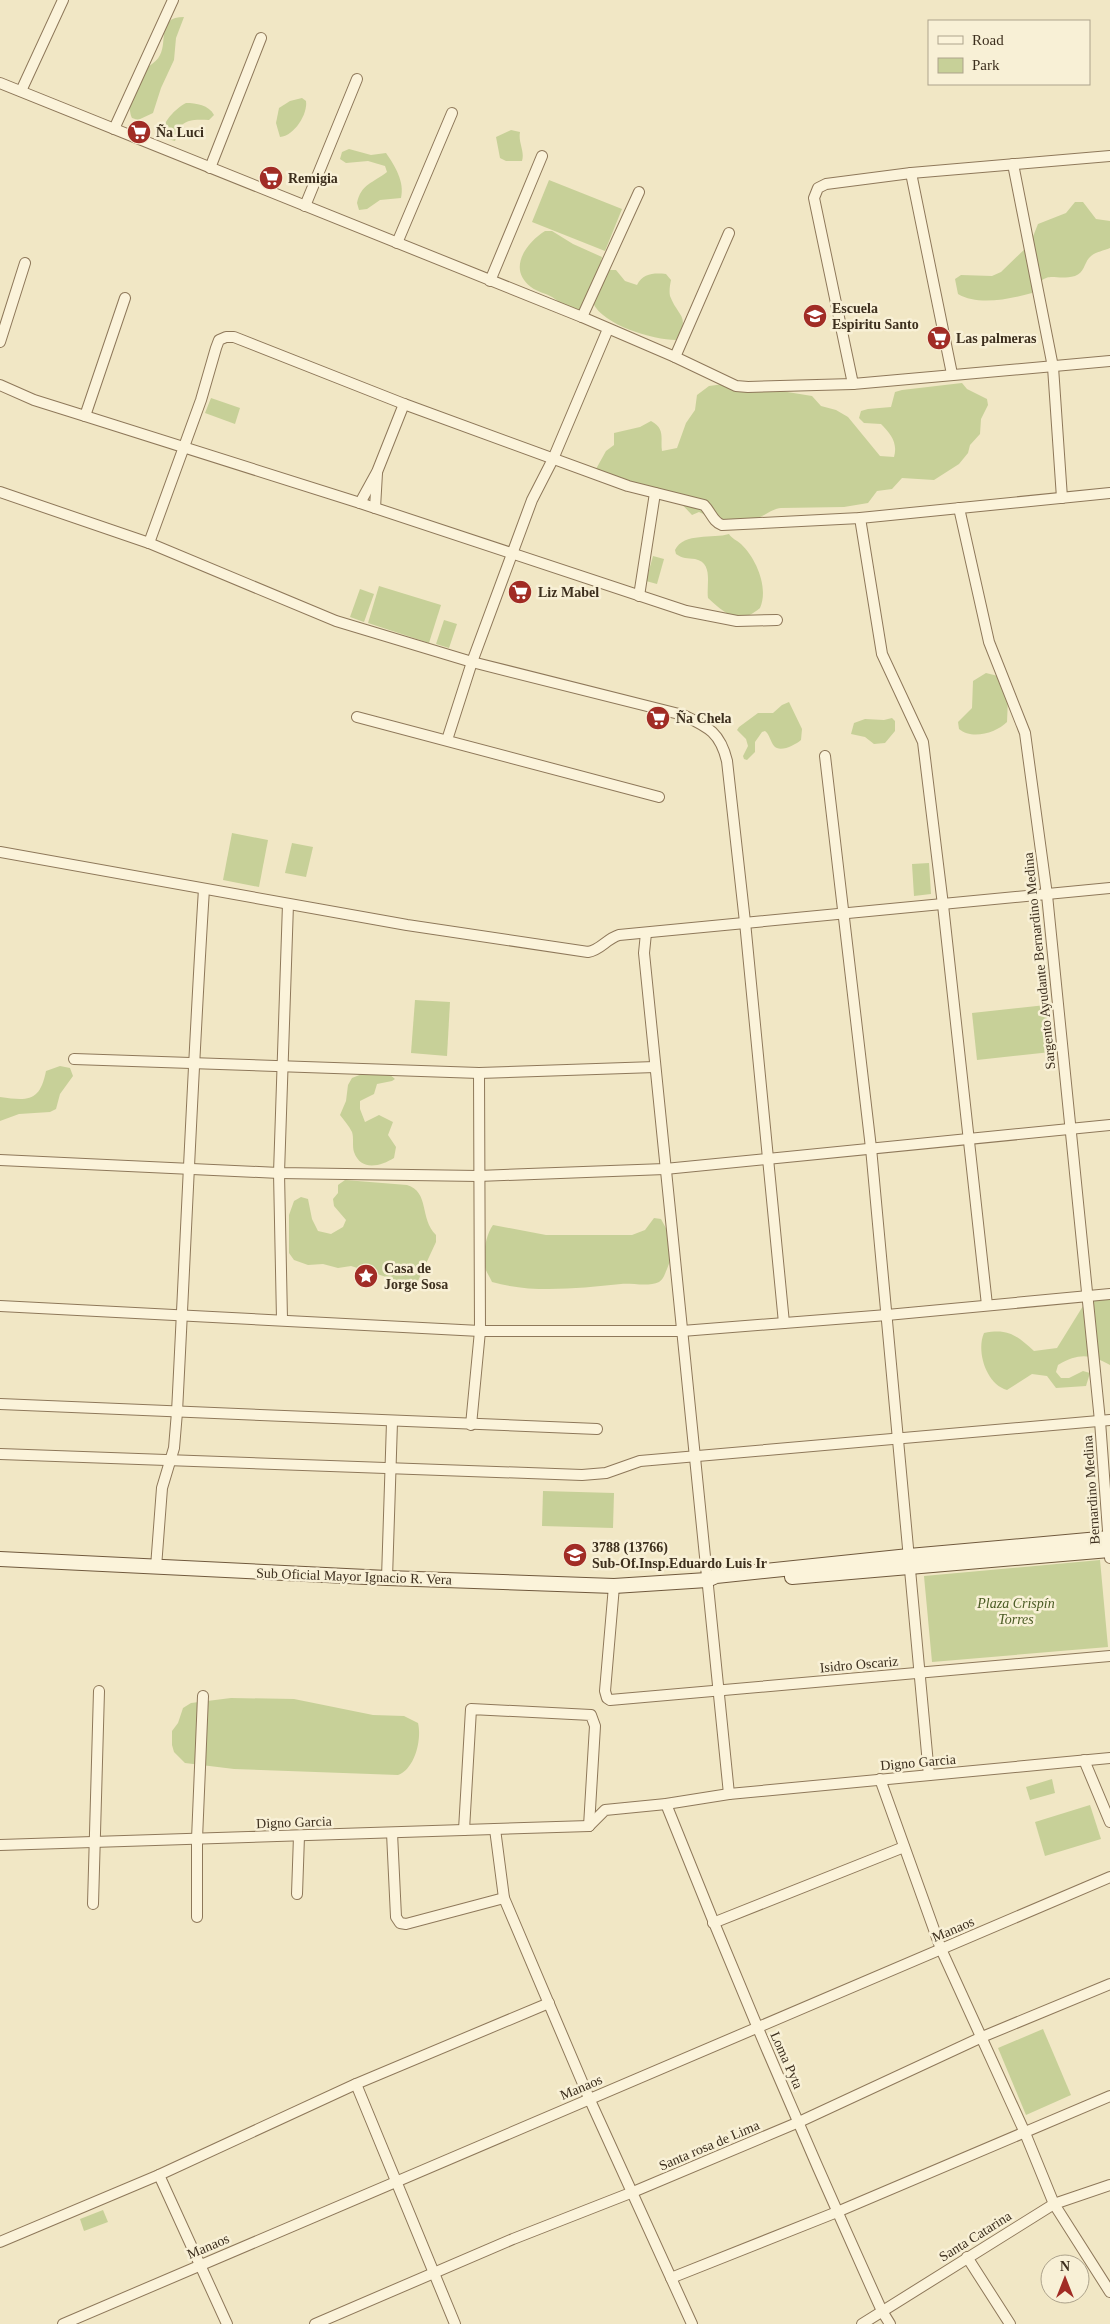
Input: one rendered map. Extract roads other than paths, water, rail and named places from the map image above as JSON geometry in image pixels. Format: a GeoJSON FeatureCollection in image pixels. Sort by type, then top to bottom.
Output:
{"type":"FeatureCollection","features":[{"type":"Feature","properties":{"kind":"street"},"geometry":{"type":"LineString","coordinates":[[20,91],[63,0]]}},
{"type":"Feature","properties":{"kind":"street"},"geometry":{"type":"LineString","coordinates":[[114,129],[173,0]]}},
{"type":"Feature","properties":{"kind":"street"},"geometry":{"type":"LineString","coordinates":[[210,168],[261,38]]}},
{"type":"Feature","properties":{"kind":"street"},"geometry":{"type":"LineString","coordinates":[[305,206],[357,79]]}},
{"type":"Feature","properties":{"kind":"street"},"geometry":{"type":"LineString","coordinates":[[0,83],[582,318],[675,357],[736,386],[853,384],[1110,361]]}},
{"type":"Feature","properties":{"kind":"street"},"geometry":{"type":"LineString","coordinates":[[397,243],[452,113]]}},
{"type":"Feature","properties":{"kind":"street"},"geometry":{"type":"LineString","coordinates":[[490,281],[542,156]]}},
{"type":"Feature","properties":{"kind":"street"},"geometry":{"type":"LineString","coordinates":[[853,384],[814,198],[818,188],[826,184],[911,173],[1110,156]]}},
{"type":"Feature","properties":{"kind":"street"},"geometry":{"type":"LineString","coordinates":[[1013,164],[1053,367],[1062,498]]}},
{"type":"Feature","properties":{"kind":"street"},"geometry":{"type":"LineString","coordinates":[[911,173],[952,374]]}},
{"type":"Feature","properties":{"kind":"street"},"geometry":{"type":"LineString","coordinates":[[582,318],[639,192]]}},
{"type":"Feature","properties":{"kind":"street"},"geometry":{"type":"LineString","coordinates":[[675,357],[729,233]]}},
{"type":"Feature","properties":{"kind":"street"},"geometry":{"type":"LineString","coordinates":[[0,342],[25,263]]}},
{"type":"Feature","properties":{"kind":"street"},"geometry":{"type":"LineString","coordinates":[[85,416],[125,298]]}},
{"type":"Feature","properties":{"kind":"street"},"geometry":{"type":"LineString","coordinates":[[447,740],[472,662],[532,500],[553,459],[608,329]]}},
{"type":"Feature","properties":{"kind":"street"},"geometry":{"type":"LineString","coordinates":[[149,543],[201,400],[216,348],[220,340],[226,337],[234,337],[404,404],[628,486],[704,505],[714,521],[722,525],[860,518],[1110,493]]}},
{"type":"Feature","properties":{"kind":"street"},"geometry":{"type":"LineString","coordinates":[[0,385],[85,416],[360,503],[686,611],[737,621],[777,620]]}},
{"type":"Feature","properties":{"kind":"street"},"geometry":{"type":"LineString","coordinates":[[360,503],[377,472],[404,404]]}},
{"type":"Feature","properties":{"kind":"street"},"geometry":{"type":"LineString","coordinates":[[374,508],[377,472]]}},
{"type":"Feature","properties":{"kind":"street"},"geometry":{"type":"LineString","coordinates":[[0,492],[149,543],[336,621],[472,662],[683,715],[713,731],[723,744],[727,761],[745,922],[784,1323]]}},
{"type":"Feature","properties":{"kind":"street"},"geometry":{"type":"LineString","coordinates":[[639,596],[655,493]]}},
{"type":"Feature","properties":{"kind":"street","name":"Sargento Ayudante Bernardino Medina"},"geometry":{"type":"LineString","coordinates":[[959,508],[989,642],[1026,734],[1047,895],[1087,1296],[1105,1420]]}},
{"type":"Feature","properties":{"kind":"street"},"geometry":{"type":"LineString","coordinates":[[860,518],[882,654],[922,742],[943,905],[987,1306]]}},
{"type":"Feature","properties":{"kind":"street"},"geometry":{"type":"LineString","coordinates":[[357,717],[659,797]]}},
{"type":"Feature","properties":{"kind":"street"},"geometry":{"type":"LineString","coordinates":[[825,756],[871,1148],[929,1775]]}},
{"type":"Feature","properties":{"kind":"street"},"geometry":{"type":"LineString","coordinates":[[0,852],[288,904],[588,952],[596,951],[613,937],[745,922],[1110,888]]}},
{"type":"Feature","properties":{"kind":"street"},"geometry":{"type":"LineString","coordinates":[[156,1567],[162,1488],[174,1448],[177,1412],[190,1170],[193,1063],[204,889]]}},
{"type":"Feature","properties":{"kind":"street"},"geometry":{"type":"LineString","coordinates":[[282,1320],[279,1173],[288,904]]}},
{"type":"Feature","properties":{"kind":"street"},"geometry":{"type":"LineString","coordinates":[[646,933],[644,953],[729,1794]]}},
{"type":"Feature","properties":{"kind":"street"},"geometry":{"type":"LineString","coordinates":[[74,1059],[479,1073],[655,1067]]}},
{"type":"Feature","properties":{"kind":"street"},"geometry":{"type":"LineString","coordinates":[[471,1425],[480,1331],[479,1073]]}},
{"type":"Feature","properties":{"kind":"street"},"geometry":{"type":"LineString","coordinates":[[0,1160],[279,1173],[478,1176],[665,1169],[1110,1125]]}},
{"type":"Feature","properties":{"kind":"street"},"geometry":{"type":"LineString","coordinates":[[0,1306],[480,1331],[682,1330],[886,1315],[1110,1294]]}},
{"type":"Feature","properties":{"kind":"street"},"geometry":{"type":"LineString","coordinates":[[0,1404],[392,1422],[597,1429]]}},
{"type":"Feature","properties":{"kind":"street"},"geometry":{"type":"LineString","coordinates":[[0,1454],[390,1470],[582,1475],[606,1473],[632,1462],[1105,1420]]}},
{"type":"Feature","properties":{"kind":"street","name":"Bernardino Medina"},"geometry":{"type":"LineString","coordinates":[[1105,1420],[1109,1547]]}},
{"type":"Feature","properties":{"kind":"street"},"geometry":{"type":"LineString","coordinates":[[387,1578],[392,1422]]}},
{"type":"Feature","properties":{"kind":"street","name":"Sub Oficial Mayor Ignacio R. Vera"},"geometry":{"type":"LineString","coordinates":[[0,1559],[387,1578],[614,1586],[708,1580],[716,1576],[1109,1547]]}},
{"type":"Feature","properties":{"kind":"street","name":"Isidro Oscariz"},"geometry":{"type":"LineString","coordinates":[[614,1586],[605,1691],[607,1698],[610,1700],[1110,1656]]}},
{"type":"Feature","properties":{"kind":"street"},"geometry":{"type":"LineString","coordinates":[[93,1904],[99,1692]]}},
{"type":"Feature","properties":{"kind":"street"},"geometry":{"type":"LineString","coordinates":[[197,1917],[197,1839],[203,1696]]}},
{"type":"Feature","properties":{"kind":"street"},"geometry":{"type":"LineString","coordinates":[[464,1830],[471,1709],[590,1715],[593,1717],[595,1726],[589,1826]]}},
{"type":"Feature","properties":{"kind":"street","name":"Digno Garcia"},"geometry":{"type":"LineString","coordinates":[[0,1845],[589,1826],[605,1810],[666,1804],[729,1794],[1110,1758]]}},
{"type":"Feature","properties":{"kind":"street"},"geometry":{"type":"LineString","coordinates":[[1084,1760],[1110,1822]]}},
{"type":"Feature","properties":{"kind":"street"},"geometry":{"type":"LineString","coordinates":[[880,1779],[941,1949],[1025,2133],[1054,2204],[1110,2292]]}},
{"type":"Feature","properties":{"kind":"street","name":"Loma Pyta"},"geometry":{"type":"LineString","coordinates":[[666,1804],[757,2027],[837,2212],[882,2311],[890,2324]]}},
{"type":"Feature","properties":{"kind":"street"},"geometry":{"type":"LineString","coordinates":[[495,1829],[504,1898],[589,2098],[692,2324]]}},
{"type":"Feature","properties":{"kind":"street"},"geometry":{"type":"LineString","coordinates":[[392,1833],[396,1917],[400,1923],[406,1924],[504,1898]]}},
{"type":"Feature","properties":{"kind":"street"},"geometry":{"type":"LineString","coordinates":[[296,1894],[299,1836]]}},
{"type":"Feature","properties":{"kind":"street"},"geometry":{"type":"LineString","coordinates":[[713,1923],[904,1848]]}},
{"type":"Feature","properties":{"kind":"street","name":"Manaos"},"geometry":{"type":"LineString","coordinates":[[63,2324],[1110,1877]]}},
{"type":"Feature","properties":{"kind":"street","name":"Santa rosa de Lima"},"geometry":{"type":"LineString","coordinates":[[315,2324],[512,2239],[633,2192],[799,2122],[982,2038],[1110,1984]]}},
{"type":"Feature","properties":{"kind":"street"},"geometry":{"type":"LineString","coordinates":[[0,2242],[159,2175],[356,2084],[549,2003]]}},
{"type":"Feature","properties":{"kind":"street"},"geometry":{"type":"LineString","coordinates":[[356,2084],[455,2324]]}},
{"type":"Feature","properties":{"kind":"street"},"geometry":{"type":"LineString","coordinates":[[672,2278],[837,2212],[1110,2096]]}},
{"type":"Feature","properties":{"kind":"street"},"geometry":{"type":"LineString","coordinates":[[159,2175],[198,2265],[227,2324]]}},
{"type":"Feature","properties":{"kind":"street","name":"Santa Catarina"},"geometry":{"type":"LineString","coordinates":[[862,2324],[1054,2204],[1110,2185]]}},
{"type":"Feature","properties":{"kind":"street"},"geometry":{"type":"LineString","coordinates":[[967,2257],[1010,2324]]}},
{"type":"Feature","properties":{"kind":"place","name":"Ña Luci"},"geometry":{"type":"Point","coordinates":[139,132]}},
{"type":"Feature","properties":{"kind":"place","name":"Remigia"},"geometry":{"type":"Point","coordinates":[271,178]}},
{"type":"Feature","properties":{"kind":"place","name":"Escuela Espiritu Santo"},"geometry":{"type":"Point","coordinates":[815,316]}},
{"type":"Feature","properties":{"kind":"place","name":"Las palmeras"},"geometry":{"type":"Point","coordinates":[939,338]}},
{"type":"Feature","properties":{"kind":"place","name":"Liz Mabel"},"geometry":{"type":"Point","coordinates":[520,592]}},
{"type":"Feature","properties":{"kind":"place","name":"Ña Chela"},"geometry":{"type":"Point","coordinates":[658,718]}},
{"type":"Feature","properties":{"kind":"place","name":"Casa de Jorge Sosa"},"geometry":{"type":"Point","coordinates":[366,1276]}},
{"type":"Feature","properties":{"kind":"place","name":"3788 (13766) Sub-Of.Insp.Eduardo Luis Ir"},"geometry":{"type":"Point","coordinates":[575,1555]}},
{"type":"Feature","properties":{"kind":"park label","name":"Plaza Crispín Torres"},"geometry":{"type":"Point","coordinates":[1016,1612]}}]}
